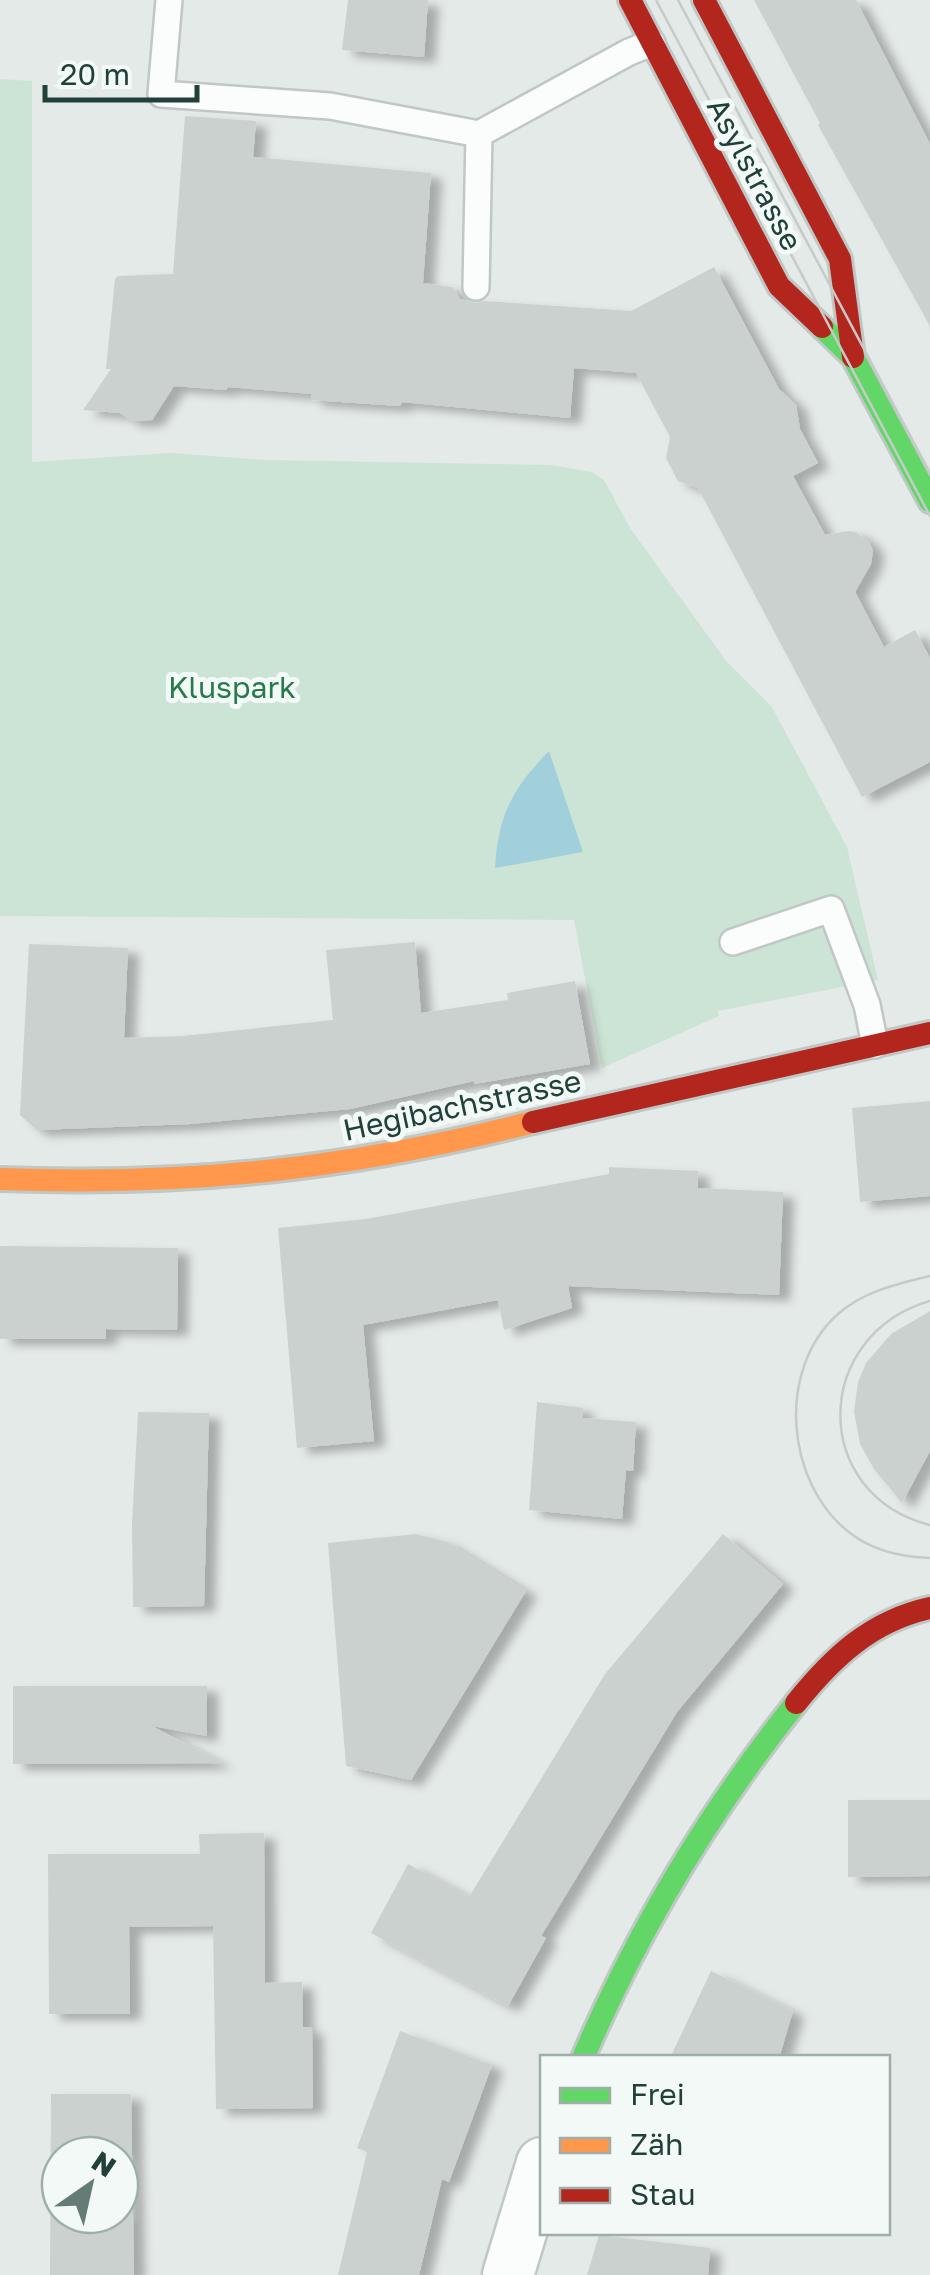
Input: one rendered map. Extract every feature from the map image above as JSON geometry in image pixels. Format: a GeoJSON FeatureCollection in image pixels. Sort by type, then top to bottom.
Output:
{"type":"FeatureCollection","features":[{"type":"Feature","properties":{"kind":"street","name":"Asylstrasse"},"geometry":{"type":"LineString","coordinates":[[630,0],[780,286],[853,357],[930,501]]}},
{"type":"Feature","properties":{"kind":"street","name":"Asylstrasse"},"geometry":{"type":"LineString","coordinates":[[704,0],[840,258],[853,357]]}},
{"type":"Feature","properties":{"kind":"street","name":"Hegibachstrasse"},"geometry":{"type":"LineString","coordinates":[[0,1179],[103,1181],[195,1177],[378,1158],[930,1033]]}},
{"type":"Feature","properties":{"kind":"street"},"geometry":{"type":"LineString","coordinates":[[584,2055],[622,1972],[696,1843],[788,1714],[827,1668],[863,1635],[892,1618],[930,1608]]}},
{"type":"Feature","properties":{"kind":"street"},"geometry":{"type":"LineString","coordinates":[[508,2275],[540,2170]]}},
{"type":"Feature","properties":{"kind":"lane"},"geometry":{"type":"LineString","coordinates":[[168,0],[160,94],[330,106],[479,134],[652,43]]}},
{"type":"Feature","properties":{"kind":"lane"},"geometry":{"type":"LineString","coordinates":[[476,288],[479,134]]}},
{"type":"Feature","properties":{"kind":"lane"},"geometry":{"type":"LineString","coordinates":[[733,942],[831,909],[867,1004],[875,1045]]}},
{"type":"Feature","properties":{"kind":"green space","name":"Kluspark"},"geometry":{"type":"Polygon","coordinates":[[[0,79],[32,81],[32,462],[171,453],[265,460],[551,465],[592,472],[604,480],[630,528],[727,662],[772,707],[847,847],[878,980],[718,1011],[719,1016],[602,1068],[574,920],[0,916],[0,79]]]}},
{"type":"Feature","properties":{"kind":"water"},"geometry":{"type":"Polygon","coordinates":[[[549,751],[583,852],[495,868],[509,804],[549,751]]]}},
{"type":"Feature","properties":{"kind":"building"},"geometry":{"type":"Polygon","coordinates":[[[348,0],[428,0],[424,57],[342,50],[348,0]]]}},
{"type":"Feature","properties":{"kind":"building"},"geometry":{"type":"Polygon","coordinates":[[[754,0],[856,0],[930,144],[930,326],[818,125],[754,0]]]}},
{"type":"Feature","properties":{"kind":"building"},"geometry":{"type":"Polygon","coordinates":[[[185,116],[256,121],[253,157],[431,173],[423,283],[452,287],[460,299],[631,311],[714,267],[779,389],[796,405],[800,429],[818,463],[793,476],[825,535],[856,532],[869,542],[873,551],[871,564],[855,592],[884,647],[915,630],[930,658],[930,762],[862,797],[698,488],[678,481],[666,458],[670,437],[636,373],[574,368],[570,418],[402,402],[400,406],[311,400],[312,394],[228,387],[226,390],[174,386],[152,420],[132,421],[120,413],[83,410],[111,369],[106,369],[115,279],[173,274],[185,116]]]}},
{"type":"Feature","properties":{"kind":"building"},"geometry":{"type":"Polygon","coordinates":[[[415,942],[421,1013],[508,1000],[507,993],[575,981],[590,1064],[474,1081],[350,1109],[190,1124],[37,1130],[20,1115],[29,944],[128,948],[124,1038],[183,1036],[333,1020],[326,950],[415,942]]]}},
{"type":"Feature","properties":{"kind":"building"},"geometry":{"type":"Polygon","coordinates":[[[930,1101],[930,1196],[860,1202],[852,1108],[930,1101]]]}},
{"type":"Feature","properties":{"kind":"building"},"geometry":{"type":"Polygon","coordinates":[[[609,1167],[698,1171],[698,1188],[783,1192],[779,1295],[568,1286],[572,1308],[504,1330],[498,1300],[363,1325],[374,1441],[297,1448],[278,1228],[366,1219],[609,1174],[609,1167]]]}},
{"type":"Feature","properties":{"kind":"building"},"geometry":{"type":"Polygon","coordinates":[[[0,1246],[178,1248],[177,1330],[106,1329],[106,1339],[0,1339],[0,1246]]]}},
{"type":"Feature","properties":{"kind":"building"},"geometry":{"type":"Polygon","coordinates":[[[930,1311],[930,1451],[902,1503],[874,1469],[860,1444],[854,1411],[858,1382],[866,1363],[891,1334],[930,1311]]]}},
{"type":"Feature","properties":{"kind":"building"},"geometry":{"type":"Polygon","coordinates":[[[537,1402],[583,1408],[582,1418],[636,1422],[633,1471],[626,1470],[622,1519],[529,1510],[537,1402]]]}},
{"type":"Feature","properties":{"kind":"building"},"geometry":{"type":"Polygon","coordinates":[[[138,1412],[209,1413],[204,1606],[133,1607],[132,1524],[138,1412]]]}},
{"type":"Feature","properties":{"kind":"building"},"geometry":{"type":"Polygon","coordinates":[[[416,1534],[447,1542],[526,1591],[411,1780],[346,1766],[328,1543],[416,1534]]]}},
{"type":"Feature","properties":{"kind":"building"},"geometry":{"type":"Polygon","coordinates":[[[723,1534],[783,1584],[677,1712],[541,1936],[546,1938],[508,2006],[371,1933],[408,1864],[469,1897],[605,1674],[723,1534]]]}},
{"type":"Feature","properties":{"kind":"building"},"geometry":{"type":"Polygon","coordinates":[[[13,1686],[207,1686],[207,1736],[152,1726],[222,1763],[13,1764],[13,1686]]]}},
{"type":"Feature","properties":{"kind":"building"},"geometry":{"type":"Polygon","coordinates":[[[848,1800],[930,1800],[930,1876],[848,1877],[848,1800]]]}},
{"type":"Feature","properties":{"kind":"building"},"geometry":{"type":"Polygon","coordinates":[[[264,1833],[265,1983],[302,1982],[303,2027],[312,2028],[313,2108],[216,2109],[213,1926],[129,1927],[130,2014],[49,2014],[48,1854],[200,1854],[199,1834],[264,1833]]]}},
{"type":"Feature","properties":{"kind":"building"},"geometry":{"type":"Polygon","coordinates":[[[711,1971],[793,2011],[780,2055],[671,2055],[711,1971]]]}},
{"type":"Feature","properties":{"kind":"building"},"geometry":{"type":"Polygon","coordinates":[[[400,2031],[492,2065],[449,2182],[442,2179],[419,2275],[338,2275],[367,2152],[357,2148],[400,2031]]]}},
{"type":"Feature","properties":{"kind":"building"},"geometry":{"type":"Polygon","coordinates":[[[51,2094],[131,2094],[132,2135],[51,2135],[51,2094]]]}},
{"type":"Feature","properties":{"kind":"building"},"geometry":{"type":"Polygon","coordinates":[[[50,2235],[133,2235],[134,2275],[50,2275],[50,2235]]]}},
{"type":"Feature","properties":{"kind":"building"},"geometry":{"type":"Polygon","coordinates":[[[599,2235],[710,2248],[708,2275],[587,2275],[599,2235]]]}},
{"type":"Feature","properties":{"kind":"tram line"},"geometry":{"type":"LineString","coordinates":[[656,0],[930,516]]}},
{"type":"Feature","properties":{"kind":"tram line"},"geometry":{"type":"LineString","coordinates":[[678,0],[930,473]]}},
{"type":"Feature","properties":{"kind":"tram line"},"geometry":{"type":"LineString","coordinates":[[930,1276],[870,1294],[838,1314],[818,1337],[805,1364],[797,1394],[796,1425],[801,1456],[812,1485],[828,1511],[850,1533],[878,1549],[930,1558]]}},
{"type":"Feature","properties":{"kind":"tram line"},"geometry":{"type":"LineString","coordinates":[[930,1301],[891,1319],[863,1346],[846,1379],[840,1414],[846,1449],[862,1482],[890,1508],[930,1525]]}},
{"type":"Feature","properties":{"kind":"traffic: fast"},"geometry":{"type":"LineString","coordinates":[[822,327],[853,357],[930,501]]}},
{"type":"Feature","properties":{"kind":"traffic: fast"},"geometry":{"type":"LineString","coordinates":[[584,2055],[627,1964],[678,1873],[734,1786],[796,1703]]}},
{"type":"Feature","properties":{"kind":"traffic: slow"},"geometry":{"type":"LineString","coordinates":[[0,1179],[138,1180],[269,1171],[399,1152],[533,1122]]}},
{"type":"Feature","properties":{"kind":"traffic: jam"},"geometry":{"type":"LineString","coordinates":[[630,0],[779,286],[822,327]]}},
{"type":"Feature","properties":{"kind":"traffic: jam"},"geometry":{"type":"LineString","coordinates":[[704,0],[840,259],[853,357]]}},
{"type":"Feature","properties":{"kind":"traffic: jam"},"geometry":{"type":"LineString","coordinates":[[533,1122],[930,1033]]}},
{"type":"Feature","properties":{"kind":"traffic: jam"},"geometry":{"type":"LineString","coordinates":[[796,1703],[855,1643],[889,1622],[930,1608]]}}]}
